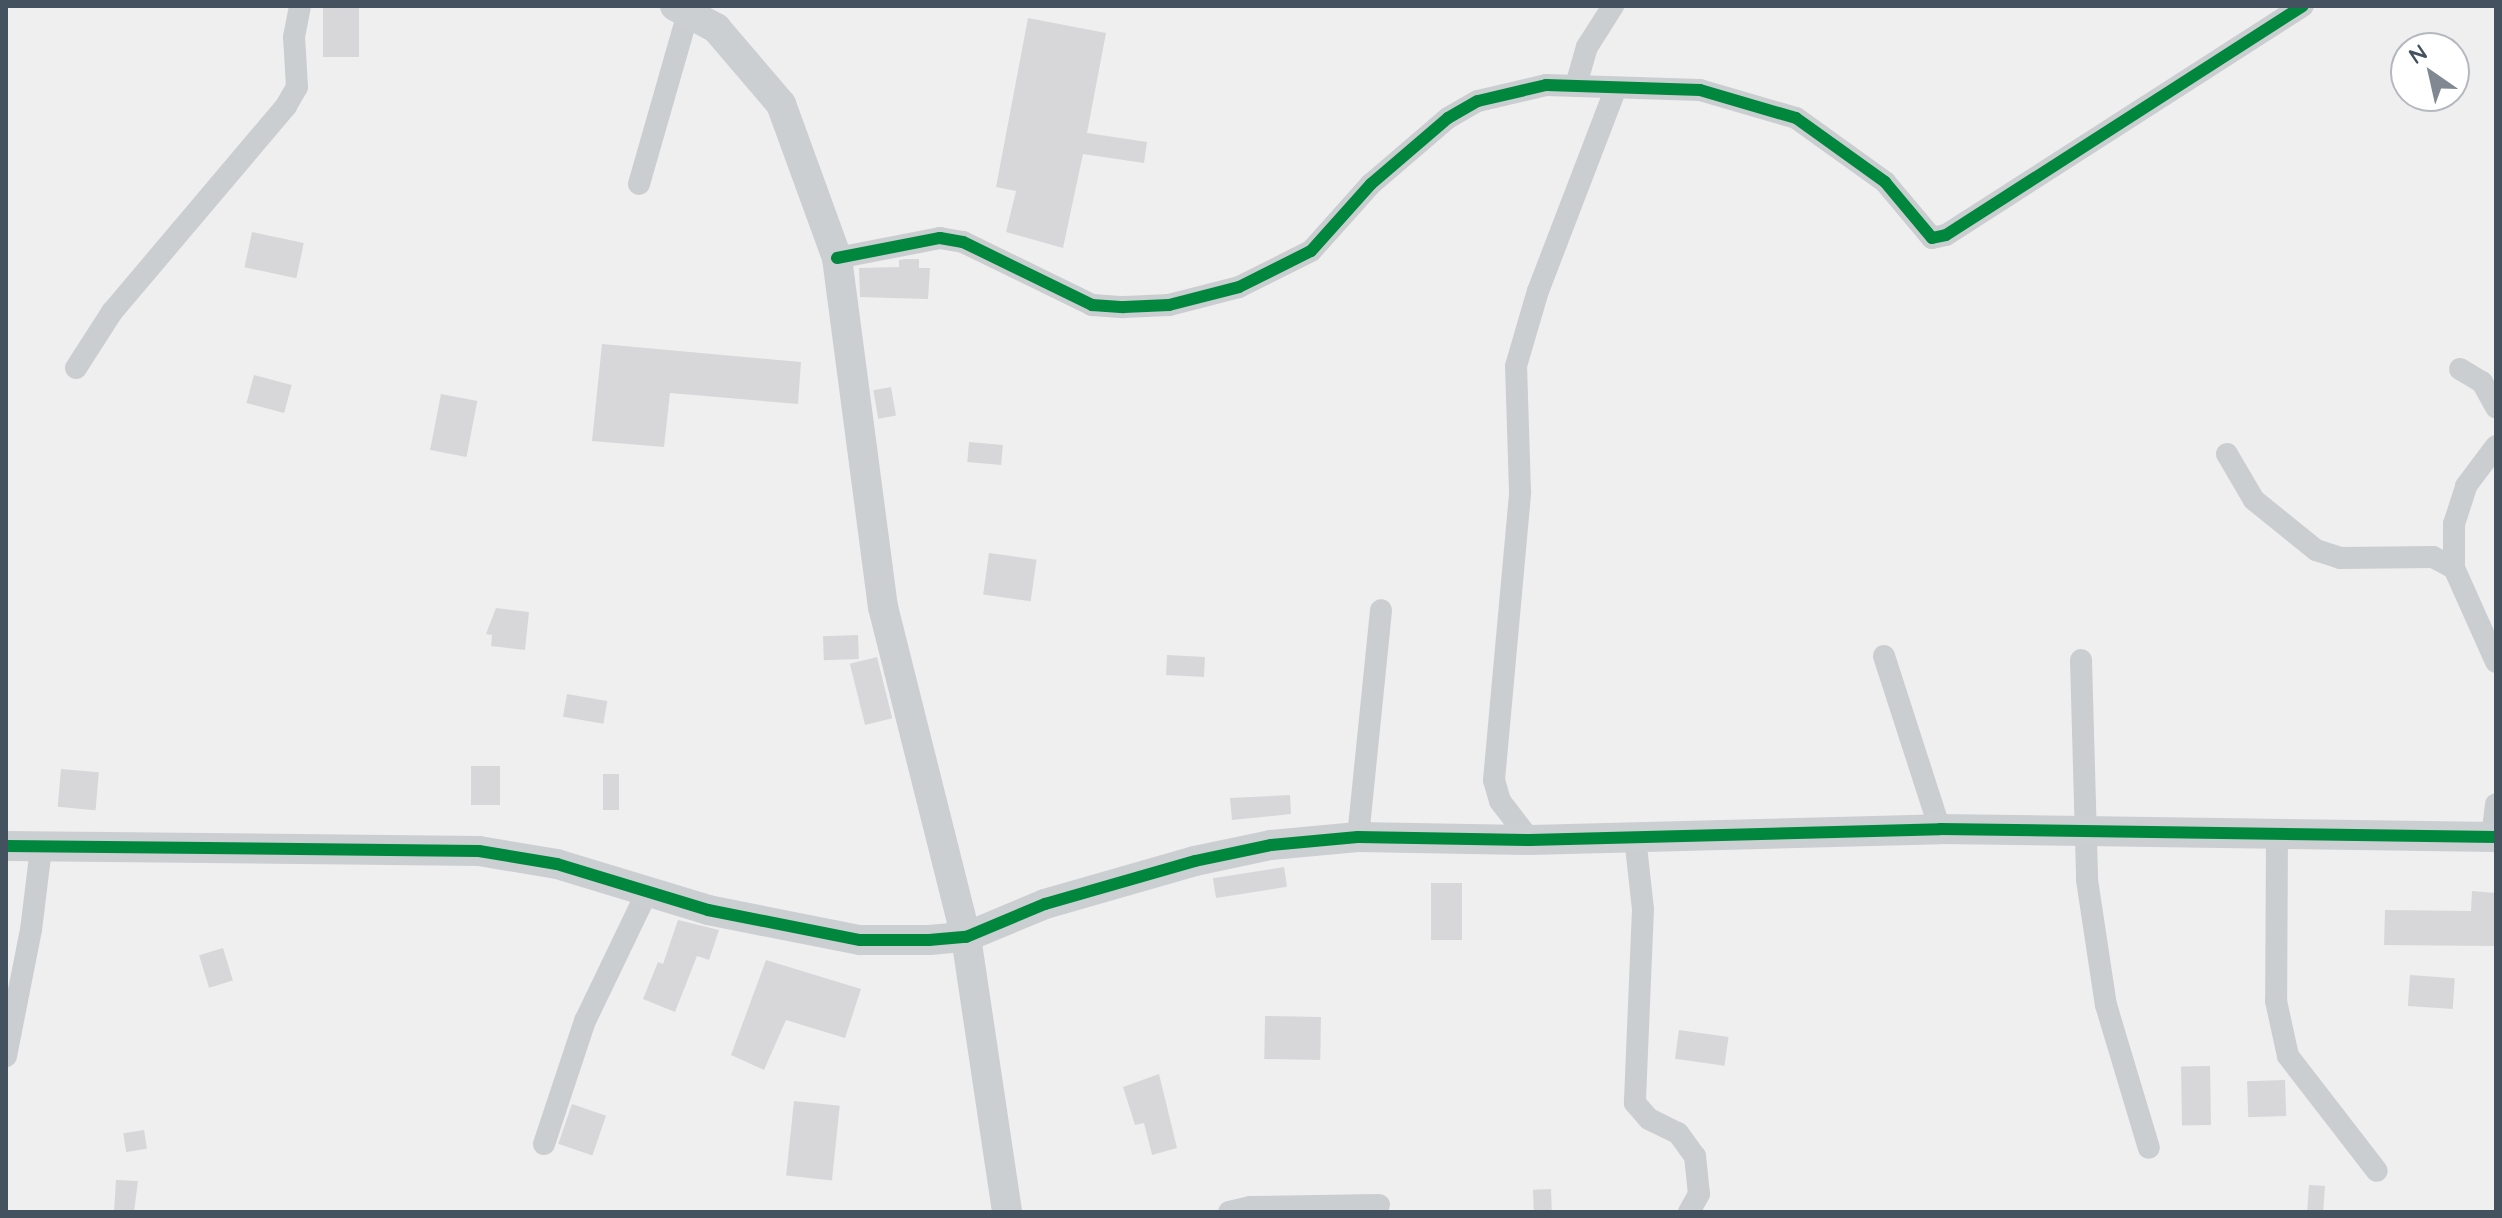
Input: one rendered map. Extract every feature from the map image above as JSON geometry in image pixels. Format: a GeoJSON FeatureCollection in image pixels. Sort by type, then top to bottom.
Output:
{"type":"FeatureCollection","features":[{"type":"Feature","properties":{"kind":"street"},"geometry":{"type":"LineString","coordinates":[[76,368],[112,312],[286,106],[297,87],[294,37],[300,6]]}},
{"type":"Feature","properties":{"kind":"street"},"geometry":{"type":"LineString","coordinates":[[1576,85],[1587,47],[1613,6]]}},
{"type":"Feature","properties":{"kind":"street"},"geometry":{"type":"LineString","coordinates":[[837,258],[940,238],[963,242],[1092,305],[1169,305],[1239,287],[1311,251],[1337,217],[1410,147],[1478,101],[1531,87],[1576,85],[1615,90],[1700,90],[1796,118],[1885,182],[1932,238],[1946,235],[2303,6]]}},
{"type":"Feature","properties":{"kind":"street"},"geometry":{"type":"LineString","coordinates":[[639,184],[682,10],[716,28],[781,104],[837,258],[883,607],[966,937],[1007,1212]]}},
{"type":"Feature","properties":{"kind":"street"},"geometry":{"type":"LineString","coordinates":[[1530,840],[1500,801],[1494,780],[1520,492],[1516,366],[1538,291],[1615,90]]}},
{"type":"Feature","properties":{"kind":"street"},"geometry":{"type":"LineString","coordinates":[[2460,369],[2482,382],[2496,407]]}},
{"type":"Feature","properties":{"kind":"street"},"geometry":{"type":"LineString","coordinates":[[2496,446],[2466,486],[2454,524],[2454,568],[2496,662]]}},
{"type":"Feature","properties":{"kind":"street"},"geometry":{"type":"LineString","coordinates":[[2227,454],[2254,500],[2316,550],[2340,558],[2433,557],[2454,568]]}},
{"type":"Feature","properties":{"kind":"street"},"geometry":{"type":"LineString","coordinates":[[1358,837],[1381,610]]}},
{"type":"Feature","properties":{"kind":"street"},"geometry":{"type":"LineString","coordinates":[[1884,656],[1940,829]]}},
{"type":"Feature","properties":{"kind":"street"},"geometry":{"type":"LineString","coordinates":[[2081,660],[2083,834],[2106,1005],[2149,1148]]}},
{"type":"Feature","properties":{"kind":"street"},"geometry":{"type":"LineString","coordinates":[[6,846],[368,846],[479,851],[557,864],[708,910],[860,940],[966,937],[1045,904],[1195,861],[1271,845],[1358,837],[1530,840],[1940,829],[2277,837],[2494,837],[2496,804]]}},
{"type":"Feature","properties":{"kind":"street"},"geometry":{"type":"LineString","coordinates":[[1635,837],[1643,909],[1635,1103],[1649,1119],[1678,1133],[1695,1156],[1699,1194],[1689,1212]]}},
{"type":"Feature","properties":{"kind":"street"},"geometry":{"type":"LineString","coordinates":[[2277,837],[2276,1001],[2288,1056],[2377,1171]]}},
{"type":"Feature","properties":{"kind":"street"},"geometry":{"type":"LineString","coordinates":[[6,1056],[31,930],[41,848]]}},
{"type":"Feature","properties":{"kind":"street"},"geometry":{"type":"LineString","coordinates":[[544,1144],[585,1021],[648,890]]}},
{"type":"Feature","properties":{"kind":"street"},"geometry":{"type":"LineString","coordinates":[[1229,1212],[1250,1207],[1379,1205]]}},
{"type":"Feature","properties":{"kind":"building"},"geometry":{"type":"Polygon","coordinates":[[[323,6],[359,6],[359,57],[323,57],[323,6]]]}},
{"type":"Feature","properties":{"kind":"building"},"geometry":{"type":"Polygon","coordinates":[[[1028,18],[1106,33],[1087,133],[1147,142],[1144,163],[1083,154],[1063,248],[1006,232],[1016,191],[996,187],[1028,18]]]}},
{"type":"Feature","properties":{"kind":"building"},"geometry":{"type":"Polygon","coordinates":[[[252,232],[304,243],[296,278],[245,267],[252,232]]]}},
{"type":"Feature","properties":{"kind":"building"},"geometry":{"type":"Polygon","coordinates":[[[919,259],[919,268],[930,268],[928,299],[860,297],[859,268],[899,267],[899,260],[919,259]]]}},
{"type":"Feature","properties":{"kind":"building"},"geometry":{"type":"Polygon","coordinates":[[[602,344],[801,362],[798,404],[670,393],[664,447],[592,441],[602,344]]]}},
{"type":"Feature","properties":{"kind":"building"},"geometry":{"type":"Polygon","coordinates":[[[254,375],[292,385],[284,413],[246,403],[254,375]]]}},
{"type":"Feature","properties":{"kind":"building"},"geometry":{"type":"Polygon","coordinates":[[[891,387],[896,416],[878,419],[873,390],[891,387]]]}},
{"type":"Feature","properties":{"kind":"building"},"geometry":{"type":"Polygon","coordinates":[[[441,394],[477,401],[466,457],[430,450],[441,394]]]}},
{"type":"Feature","properties":{"kind":"building"},"geometry":{"type":"Polygon","coordinates":[[[969,442],[1003,445],[1001,465],[967,462],[969,442]]]}},
{"type":"Feature","properties":{"kind":"building"},"geometry":{"type":"Polygon","coordinates":[[[989,553],[1037,560],[1031,601],[983,595],[989,553]]]}},
{"type":"Feature","properties":{"kind":"building"},"geometry":{"type":"Polygon","coordinates":[[[496,608],[529,612],[525,650],[491,646],[492,635],[486,634],[496,608]]]}},
{"type":"Feature","properties":{"kind":"building"},"geometry":{"type":"Polygon","coordinates":[[[858,635],[859,659],[824,660],[823,636],[858,635]]]}},
{"type":"Feature","properties":{"kind":"building"},"geometry":{"type":"Polygon","coordinates":[[[1167,655],[1205,657],[1204,677],[1166,675],[1167,655]]]}},
{"type":"Feature","properties":{"kind":"building"},"geometry":{"type":"Polygon","coordinates":[[[877,657],[892,718],[865,725],[850,664],[877,657]]]}},
{"type":"Feature","properties":{"kind":"building"},"geometry":{"type":"Polygon","coordinates":[[[567,694],[607,701],[603,724],[563,717],[567,694]]]}},
{"type":"Feature","properties":{"kind":"building"},"geometry":{"type":"Polygon","coordinates":[[[471,766],[500,766],[500,805],[471,805],[471,766]]]}},
{"type":"Feature","properties":{"kind":"building"},"geometry":{"type":"Polygon","coordinates":[[[61,769],[99,772],[96,810],[58,807],[61,769]]]}},
{"type":"Feature","properties":{"kind":"building"},"geometry":{"type":"Polygon","coordinates":[[[603,774],[619,774],[619,810],[603,810],[603,774]]]}},
{"type":"Feature","properties":{"kind":"building"},"geometry":{"type":"Polygon","coordinates":[[[1290,795],[1291,814],[1232,820],[1230,798],[1290,795]]]}},
{"type":"Feature","properties":{"kind":"building"},"geometry":{"type":"Polygon","coordinates":[[[1284,867],[1287,887],[1216,898],[1213,878],[1284,867]]]}},
{"type":"Feature","properties":{"kind":"building"},"geometry":{"type":"Polygon","coordinates":[[[1431,883],[1462,883],[1462,940],[1431,940],[1431,883]]]}},
{"type":"Feature","properties":{"kind":"building"},"geometry":{"type":"Polygon","coordinates":[[[2472,891],[2496,893],[2496,946],[2384,945],[2385,910],[2471,911],[2472,891]]]}},
{"type":"Feature","properties":{"kind":"building"},"geometry":{"type":"Polygon","coordinates":[[[678,920],[719,930],[709,960],[697,956],[675,1012],[643,999],[658,962],[663,964],[678,920]]]}},
{"type":"Feature","properties":{"kind":"building"},"geometry":{"type":"Polygon","coordinates":[[[223,948],[233,981],[209,988],[199,955],[223,948]]]}},
{"type":"Feature","properties":{"kind":"building"},"geometry":{"type":"Polygon","coordinates":[[[766,960],[861,989],[845,1038],[786,1020],[764,1070],[731,1055],[766,960]]]}},
{"type":"Feature","properties":{"kind":"building"},"geometry":{"type":"Polygon","coordinates":[[[2410,975],[2455,978],[2453,1009],[2408,1006],[2410,975]]]}},
{"type":"Feature","properties":{"kind":"building"},"geometry":{"type":"Polygon","coordinates":[[[1265,1016],[1321,1017],[1320,1060],[1264,1059],[1265,1016]]]}},
{"type":"Feature","properties":{"kind":"building"},"geometry":{"type":"Polygon","coordinates":[[[1679,1030],[1729,1037],[1724,1066],[1675,1059],[1679,1030]]]}},
{"type":"Feature","properties":{"kind":"building"},"geometry":{"type":"Polygon","coordinates":[[[2210,1066],[2211,1125],[2182,1125],[2181,1067],[2210,1066]]]}},
{"type":"Feature","properties":{"kind":"building"},"geometry":{"type":"Polygon","coordinates":[[[1159,1074],[1177,1148],[1152,1155],[1144,1123],[1135,1125],[1123,1087],[1159,1074]]]}},
{"type":"Feature","properties":{"kind":"building"},"geometry":{"type":"Polygon","coordinates":[[[2285,1080],[2286,1116],[2248,1117],[2247,1081],[2285,1080]]]}},
{"type":"Feature","properties":{"kind":"building"},"geometry":{"type":"Polygon","coordinates":[[[794,1101],[840,1106],[832,1180],[786,1176],[794,1101]]]}},
{"type":"Feature","properties":{"kind":"building"},"geometry":{"type":"Polygon","coordinates":[[[572,1104],[606,1116],[592,1155],[558,1144],[572,1104]]]}},
{"type":"Feature","properties":{"kind":"building"},"geometry":{"type":"Polygon","coordinates":[[[144,1130],[147,1149],[126,1152],[123,1133],[144,1130]]]}},
{"type":"Feature","properties":{"kind":"building"},"geometry":{"type":"Polygon","coordinates":[[[116,1180],[138,1181],[134,1212],[114,1212],[116,1180]]]}},
{"type":"Feature","properties":{"kind":"building"},"geometry":{"type":"Polygon","coordinates":[[[2309,1185],[2325,1186],[2323,1212],[2307,1212],[2309,1185]]]}},
{"type":"Feature","properties":{"kind":"building"},"geometry":{"type":"Polygon","coordinates":[[[1551,1189],[1552,1212],[1534,1212],[1533,1190],[1551,1189]]]}},
{"type":"Feature","properties":{"kind":"cycle path"},"geometry":{"type":"LineString","coordinates":[[837,258],[940,238],[963,242],[1092,305],[1169,305],[1239,287],[1311,251],[1371,184],[1448,118],[1478,101],[1546,85],[1700,90],[1796,118],[1885,182],[1932,238],[1946,235],[2303,6]]}},
{"type":"Feature","properties":{"kind":"cycle path"},"geometry":{"type":"LineString","coordinates":[[6,846],[479,851],[557,864],[708,910],[860,940],[929,940],[966,937],[1045,904],[1195,861],[1271,845],[1358,837],[1530,840],[1940,829],[2496,837]]}}]}
